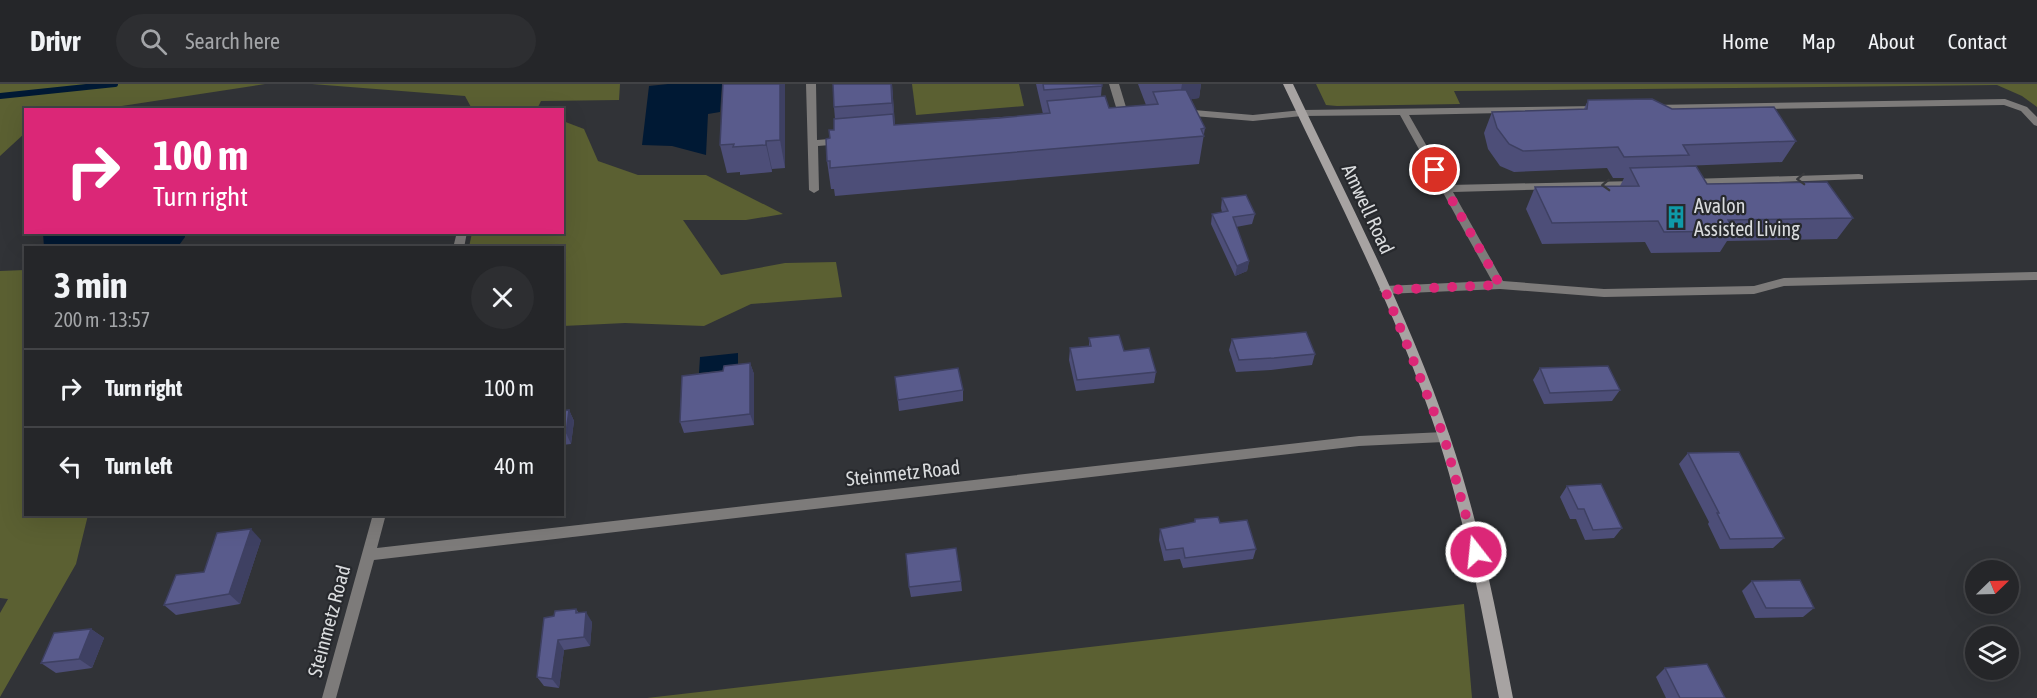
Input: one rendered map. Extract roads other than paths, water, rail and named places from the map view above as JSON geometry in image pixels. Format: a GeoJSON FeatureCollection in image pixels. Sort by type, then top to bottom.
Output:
{"type":"FeatureCollection","features":[{"type":"Feature","properties":{"kind":"main road","name":"Amwell Road"},"geometry":{"type":"LineString","coordinates":[[1288,84],[1385,290],[1444,437],[1482,571],[1506,698]]}},
{"type":"Feature","properties":{"kind":"street"},"geometry":{"type":"LineString","coordinates":[[811,84],[814,190]]}},
{"type":"Feature","properties":{"kind":"street"},"geometry":{"type":"LineString","coordinates":[[1113,118],[1129,116],[1114,84]]}},
{"type":"Feature","properties":{"kind":"street"},"geometry":{"type":"LineString","coordinates":[[1639,108],[2006,102],[2024,110],[2037,123]]}},
{"type":"Feature","properties":{"kind":"street"},"geometry":{"type":"LineString","coordinates":[[1175,112],[1240,118],[1302,113],[1604,108]]}},
{"type":"Feature","properties":{"kind":"street"},"geometry":{"type":"LineString","coordinates":[[1403,112],[1500,285]]}},
{"type":"Feature","properties":{"kind":"street"},"geometry":{"type":"LineString","coordinates":[[813,143],[848,140]]}},
{"type":"Feature","properties":{"kind":"street"},"geometry":{"type":"LineString","coordinates":[[1676,183],[1859,177]]}},
{"type":"Feature","properties":{"kind":"street"},"geometry":{"type":"LineString","coordinates":[[1446,189],[1653,184]]}},
{"type":"Feature","properties":{"kind":"street"},"geometry":{"type":"LineString","coordinates":[[1385,290],[1500,285],[1604,293],[1719,291],[1754,290],[1784,282],[2037,276]]}},
{"type":"Feature","properties":{"kind":"street","name":"Steinmetz Road"},"geometry":{"type":"LineString","coordinates":[[368,555],[1359,441],[1444,437]]}},
{"type":"Feature","properties":{"kind":"street","name":"Steinmetz Road"},"geometry":{"type":"LineString","coordinates":[[329,698],[379,516]]}},
{"type":"Feature","properties":{"kind":"water"},"geometry":{"type":"Polygon","coordinates":[[[722,84],[720,112],[708,114],[706,155],[672,146],[642,145],[649,86],[722,84]]]}},
{"type":"Feature","properties":{"kind":"water"},"geometry":{"type":"Polygon","coordinates":[[[43,234],[184,234],[185,237],[178,246],[44,246],[43,234]]]}},
{"type":"Feature","properties":{"kind":"water"},"geometry":{"type":"Polygon","coordinates":[[[738,353],[738,369],[699,373],[700,357],[738,353]]]}},
{"type":"Feature","properties":{"kind":"waterway"},"geometry":{"type":"LineString","coordinates":[[0,96],[115,84]]}},
{"type":"Feature","properties":{"kind":"place","name":"Avalon Assisted Living"},"geometry":{"type":"Point","coordinates":[1676,217]}}]}
